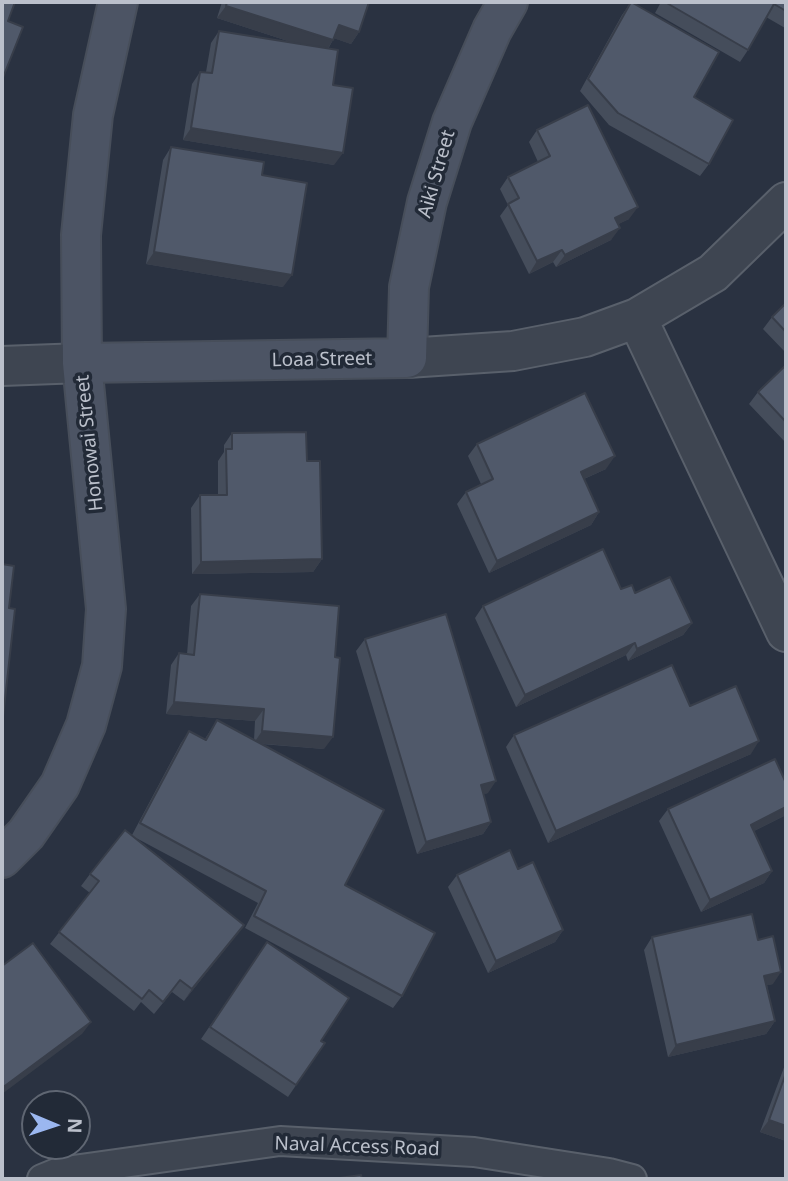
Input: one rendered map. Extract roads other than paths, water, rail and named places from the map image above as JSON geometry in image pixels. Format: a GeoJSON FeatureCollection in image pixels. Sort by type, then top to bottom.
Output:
{"type":"FeatureCollection","features":[{"type":"Feature","properties":{"kind":"street","name":"Honowai Street"},"geometry":{"type":"LineString","coordinates":[[2,858],[26,834],[60,785],[86,724],[102,666],[105,597],[82,363],[81,235],[91,129],[118,2]]}},
{"type":"Feature","properties":{"kind":"street","name":"Aiki Street"},"geometry":{"type":"LineString","coordinates":[[407,358],[409,286],[427,202],[452,122],[492,30],[508,2]]}},
{"type":"Feature","properties":{"kind":"street","name":"Loaa Street"},"geometry":{"type":"LineString","coordinates":[[2,366],[407,358],[513,351],[585,337],[637,318],[713,273],[786,202]]}},
{"type":"Feature","properties":{"kind":"street"},"geometry":{"type":"LineString","coordinates":[[637,318],[786,632]]}},
{"type":"Feature","properties":{"kind":"lane","name":"Naval Access Road"},"geometry":{"type":"LineString","coordinates":[[42,1179],[59,1172],[280,1141],[474,1152],[632,1179]]}}]}
